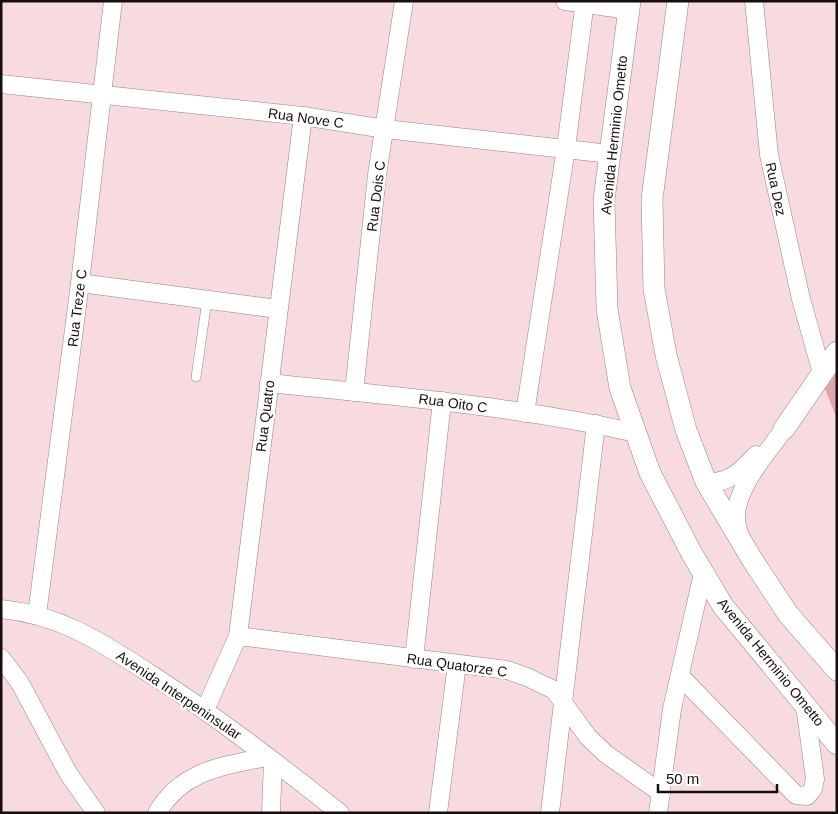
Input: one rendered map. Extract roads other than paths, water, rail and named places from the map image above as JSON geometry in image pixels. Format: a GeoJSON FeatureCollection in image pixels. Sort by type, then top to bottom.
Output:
{"type":"FeatureCollection","features":[{"type":"Feature","properties":{"kind":"street","name":"Rua Treze C"},"geometry":{"type":"LineString","coordinates":[[37,615],[80,283],[100,94],[113,1]]}},
{"type":"Feature","properties":{"kind":"street","name":"Rua Dois C"},"geometry":{"type":"LineString","coordinates":[[354,392],[377,175],[404,1]]}},
{"type":"Feature","properties":{"kind":"street"},"geometry":{"type":"LineString","coordinates":[[565,1],[629,6]]}},
{"type":"Feature","properties":{"kind":"street"},"geometry":{"type":"LineString","coordinates":[[678,1],[652,199],[654,289],[666,355],[686,430],[706,482],[788,614],[837,670]]}},
{"type":"Feature","properties":{"kind":"street","name":"Rua Dez"},"geometry":{"type":"LineString","coordinates":[[754,1],[769,155],[797,281],[822,373]]}},
{"type":"Feature","properties":{"kind":"street"},"geometry":{"type":"LineString","coordinates":[[525,413],[566,148],[585,2]]}},
{"type":"Feature","properties":{"kind":"street","name":"Avenida Herminio Ometto"},"geometry":{"type":"LineString","coordinates":[[629,6],[604,200],[607,309],[620,388],[650,472],[703,573],[723,606],[837,744]]}},
{"type":"Feature","properties":{"kind":"street","name":"Rua Nove C"},"geometry":{"type":"LineString","coordinates":[[1,84],[303,116],[385,129],[610,154]]}},
{"type":"Feature","properties":{"kind":"street","name":"Rua Quatro"},"geometry":{"type":"LineString","coordinates":[[205,710],[238,636],[303,116]]}},
{"type":"Feature","properties":{"kind":"street"},"geometry":{"type":"LineString","coordinates":[[80,283],[278,309]]}},
{"type":"Feature","properties":{"kind":"street"},"geometry":{"type":"LineString","coordinates":[[740,539],[736,507],[741,494],[837,352]]}},
{"type":"Feature","properties":{"kind":"street","name":"Rua Oito C"},"geometry":{"type":"LineString","coordinates":[[269,383],[442,401],[596,424],[636,433]]}},
{"type":"Feature","properties":{"kind":"street"},"geometry":{"type":"LineString","coordinates":[[414,659],[442,401]]}},
{"type":"Feature","properties":{"kind":"street"},"geometry":{"type":"LineString","coordinates":[[550,813],[596,424]]}},
{"type":"Feature","properties":{"kind":"street"},"geometry":{"type":"LineString","coordinates":[[706,482],[721,482],[734,476],[784,429]]}},
{"type":"Feature","properties":{"kind":"street"},"geometry":{"type":"LineString","coordinates":[[658,813],[672,709],[703,573]]}},
{"type":"Feature","properties":{"kind":"street","name":"Avenida Interpeninsular"},"geometry":{"type":"LineString","coordinates":[[1,609],[37,615],[87,634],[205,710],[340,813]]}},
{"type":"Feature","properties":{"kind":"street","name":"Rua Quatorze C"},"geometry":{"type":"LineString","coordinates":[[238,636],[507,670],[527,677],[554,690],[588,737],[606,754],[661,793]]}},
{"type":"Feature","properties":{"kind":"street"},"geometry":{"type":"LineString","coordinates":[[1,658],[20,683],[68,773],[96,813]]}},
{"type":"Feature","properties":{"kind":"street"},"geometry":{"type":"LineString","coordinates":[[438,813],[456,664]]}},
{"type":"Feature","properties":{"kind":"street"},"geometry":{"type":"LineString","coordinates":[[680,676],[796,795],[806,796],[812,789],[815,779],[805,705]]}},
{"type":"Feature","properties":{"kind":"street"},"geometry":{"type":"LineString","coordinates":[[157,813],[166,796],[196,775],[222,766],[270,759],[271,813]]}},
{"type":"Feature","properties":{"kind":"lane"},"geometry":{"type":"LineString","coordinates":[[196,377],[207,300]]}}]}
